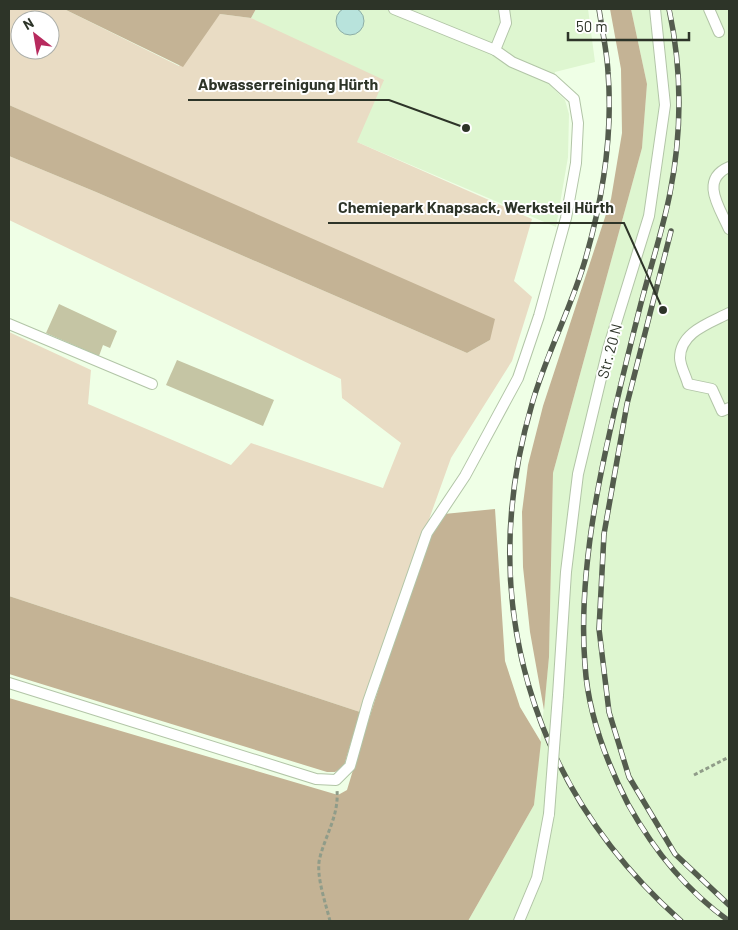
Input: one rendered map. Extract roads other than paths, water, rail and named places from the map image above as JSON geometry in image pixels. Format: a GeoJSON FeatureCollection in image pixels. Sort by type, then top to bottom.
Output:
{"type":"FeatureCollection","features":[{"type":"Feature","properties":{"kind":"lane"},"geometry":{"type":"LineString","coordinates":[[9,683],[316,779],[336,780],[350,766],[372,693],[427,533],[465,476],[518,378],[539,316],[566,218],[576,153],[578,123],[574,99],[552,79],[512,62],[495,50],[394,9]]}},
{"type":"Feature","properties":{"kind":"lane"},"geometry":{"type":"LineString","coordinates":[[495,50],[506,23],[504,9]]}},
{"type":"Feature","properties":{"kind":"lane","name":"Str. 20 N"},"geometry":{"type":"LineString","coordinates":[[519,921],[537,878],[549,814],[566,572],[578,474],[608,349],[649,216],[664,105],[655,9]]}},
{"type":"Feature","properties":{"kind":"lane"},"geometry":{"type":"LineString","coordinates":[[709,9],[719,32]]}},
{"type":"Feature","properties":{"kind":"lane"},"geometry":{"type":"LineString","coordinates":[[729,167],[721,170],[714,179],[712,189],[729,229]]}},
{"type":"Feature","properties":{"kind":"lane"},"geometry":{"type":"LineString","coordinates":[[729,313],[696,329],[683,344],[680,359],[688,384],[712,389],[722,411],[729,408]]}},
{"type":"Feature","properties":{"kind":"lane"},"geometry":{"type":"LineString","coordinates":[[9,324],[152,384]]}},
{"type":"Feature","properties":{"kind":"water"},"geometry":{"type":"Polygon","coordinates":[[[350,7],[360,11],[364,21],[360,31],[350,35],[340,31],[336,21],[340,11],[350,7]]]}},
{"type":"Feature","properties":{"kind":"railway"},"geometry":{"type":"LineString","coordinates":[[599,9],[607,56],[609,95],[608,142],[602,188],[580,276],[544,367],[532,404],[516,476],[510,548],[514,618],[528,685],[552,750],[586,811],[629,868],[681,921]]}},
{"type":"Feature","properties":{"kind":"railway"},"geometry":{"type":"LineString","coordinates":[[669,9],[678,78],[677,147],[663,224],[617,400],[598,489],[586,579],[585,665],[590,701],[599,737],[612,771],[628,804],[648,837],[672,868],[685,883],[729,921]]}},
{"type":"Feature","properties":{"kind":"railway"},"geometry":{"type":"LineString","coordinates":[[671,231],[627,404],[604,534],[599,629],[609,712],[629,777],[675,854],[729,905]]}},
{"type":"Feature","properties":{"kind":"place","name":"Abwasserreinigung Hürth"},"geometry":{"type":"Point","coordinates":[466,128]}},
{"type":"Feature","properties":{"kind":"place","name":"Chemiepark Knapsack, Werksteil Hürth"},"geometry":{"type":"Point","coordinates":[663,310]}}]}
